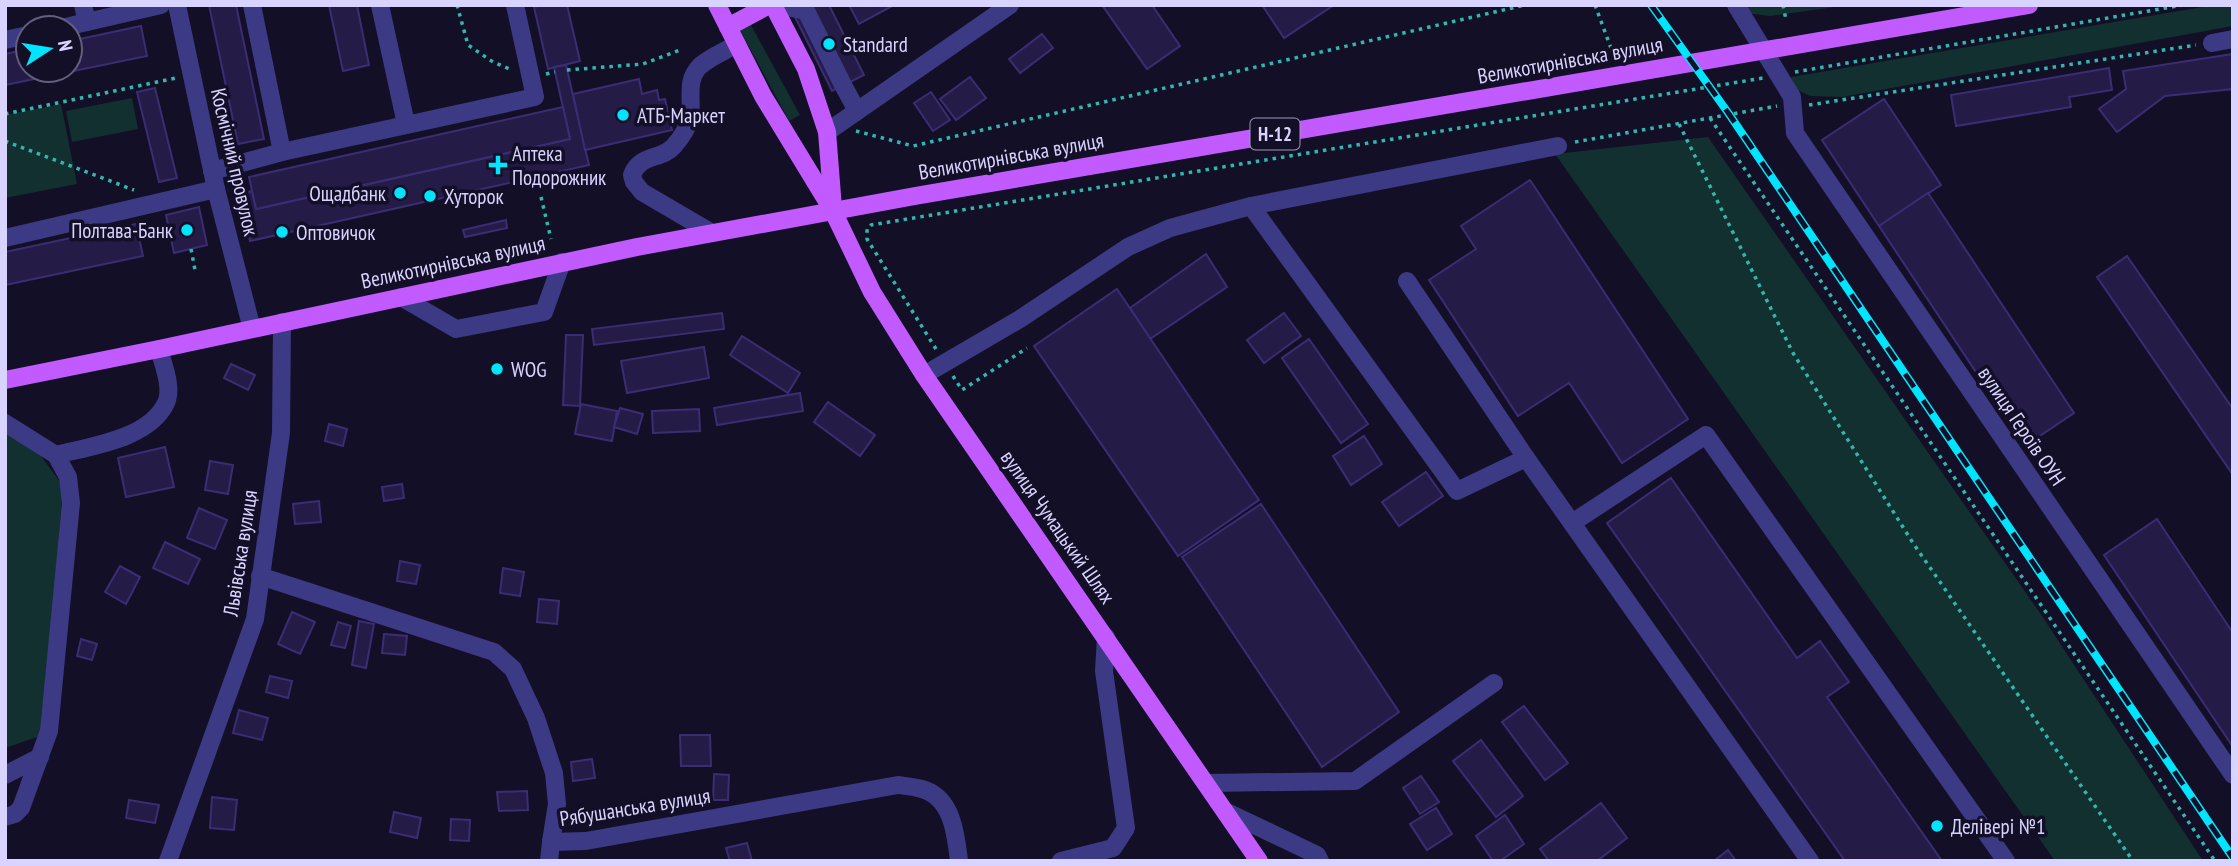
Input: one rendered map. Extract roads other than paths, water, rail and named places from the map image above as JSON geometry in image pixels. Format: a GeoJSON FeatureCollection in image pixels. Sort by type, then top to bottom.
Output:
{"type":"FeatureCollection","features":[{"type":"Feature","properties":{"kind":"main road","name":"вулиця Чумацький Шлях"},"geometry":{"type":"LineString","coordinates":[[717,5],[763,96],[834,211],[872,292],[925,375],[1259,861]]}},
{"type":"Feature","properties":{"kind":"main road","name":"вулиця Чумацький Шлях"},"geometry":{"type":"LineString","coordinates":[[771,5],[806,69],[827,132],[834,211]]}},
{"type":"Feature","properties":{"kind":"main road"},"geometry":{"type":"LineString","coordinates":[[729,27],[771,5]]}},
{"type":"Feature","properties":{"kind":"main road","name":"Великотирнівська вулиця"},"geometry":{"type":"LineString","coordinates":[[5,380],[562,262],[712,233],[2029,5]]}},
{"type":"Feature","properties":{"kind":"street"},"geometry":{"type":"LineString","coordinates":[[85,14],[162,5]]}},
{"type":"Feature","properties":{"kind":"street","name":"Космічний провулок"},"geometry":{"type":"LineString","coordinates":[[177,5],[214,180],[251,329]]}},
{"type":"Feature","properties":{"kind":"street"},"geometry":{"type":"LineString","coordinates":[[252,5],[282,152]]}},
{"type":"Feature","properties":{"kind":"street"},"geometry":{"type":"LineString","coordinates":[[380,5],[406,124]]}},
{"type":"Feature","properties":{"kind":"street"},"geometry":{"type":"LineString","coordinates":[[5,238],[163,201],[282,152],[535,97],[515,5]]}},
{"type":"Feature","properties":{"kind":"street"},"geometry":{"type":"LineString","coordinates":[[779,5],[806,11],[857,111]]}},
{"type":"Feature","properties":{"kind":"street"},"geometry":{"type":"LineString","coordinates":[[827,132],[1010,5]]}},
{"type":"Feature","properties":{"kind":"street","name":"вулиця Героїв ОУН"},"geometry":{"type":"LineString","coordinates":[[1736,5],[1792,101],[1795,133],[2233,775]]}},
{"type":"Feature","properties":{"kind":"street"},"geometry":{"type":"LineString","coordinates":[[2212,43],[2233,39]]}},
{"type":"Feature","properties":{"kind":"street"},"geometry":{"type":"LineString","coordinates":[[712,233],[642,192],[632,178],[632,172],[638,164],[668,152],[682,135],[690,116],[689,86],[696,69],[737,44]]}},
{"type":"Feature","properties":{"kind":"street"},"geometry":{"type":"LineString","coordinates":[[925,375],[1020,319],[1129,247],[1170,228],[1251,206],[1558,146]]}},
{"type":"Feature","properties":{"kind":"street"},"geometry":{"type":"LineString","coordinates":[[1251,206],[1457,491],[1526,458]]}},
{"type":"Feature","properties":{"kind":"street"},"geometry":{"type":"LineString","coordinates":[[401,297],[456,329],[544,312],[562,262]]}},
{"type":"Feature","properties":{"kind":"street"},"geometry":{"type":"LineString","coordinates":[[1407,281],[1526,458],[1810,861]]}},
{"type":"Feature","properties":{"kind":"street","name":"Львівська вулиця"},"geometry":{"type":"LineString","coordinates":[[168,861],[254,619],[281,433],[282,322]]}},
{"type":"Feature","properties":{"kind":"street"},"geometry":{"type":"LineString","coordinates":[[56,455],[138,432],[149,424],[166,402],[168,385],[159,349]]}},
{"type":"Feature","properties":{"kind":"street"},"geometry":{"type":"LineString","coordinates":[[5,423],[56,455],[68,477],[71,503],[50,731],[21,808],[15,814],[5,817]]}},
{"type":"Feature","properties":{"kind":"street"},"geometry":{"type":"LineString","coordinates":[[1572,523],[1706,435],[2006,861]]}},
{"type":"Feature","properties":{"kind":"street","name":"Рябушанська вулиця"},"geometry":{"type":"LineString","coordinates":[[260,576],[494,652],[513,669],[536,718],[554,773],[557,804],[551,842],[586,841],[898,785],[927,790],[945,806],[954,827],[959,861]]}},
{"type":"Feature","properties":{"kind":"street"},"geometry":{"type":"LineString","coordinates":[[1061,861],[1113,848],[1126,828],[1104,671],[1106,637]]}},
{"type":"Feature","properties":{"kind":"street"},"geometry":{"type":"LineString","coordinates":[[1207,783],[1355,781],[1494,683]]}},
{"type":"Feature","properties":{"kind":"street"},"geometry":{"type":"LineString","coordinates":[[5,775],[40,757]]}},
{"type":"Feature","properties":{"kind":"street"},"geometry":{"type":"LineString","coordinates":[[1227,812],[1317,855],[1320,861]]}},
{"type":"Feature","properties":{"kind":"street"},"geometry":{"type":"LineString","coordinates":[[549,861],[551,842]]}},
{"type":"Feature","properties":{"kind":"railway"},"geometry":{"type":"LineString","coordinates":[[1651,5],[1729,114],[2233,858]]}},
{"type":"Feature","properties":{"kind":"place","name":"Standard"},"geometry":{"type":"Point","coordinates":[829,44]}},
{"type":"Feature","properties":{"kind":"place","name":"АТБ-Маркет"},"geometry":{"type":"Point","coordinates":[623,115]}},
{"type":"Feature","properties":{"kind":"place","name":"Аптека Подорожник"},"geometry":{"type":"Point","coordinates":[498,165]}},
{"type":"Feature","properties":{"kind":"place","name":"Ощадбанк"},"geometry":{"type":"Point","coordinates":[400,193]}},
{"type":"Feature","properties":{"kind":"place","name":"Хуторок"},"geometry":{"type":"Point","coordinates":[430,196]}},
{"type":"Feature","properties":{"kind":"place","name":"Полтава-Банк"},"geometry":{"type":"Point","coordinates":[187,230]}},
{"type":"Feature","properties":{"kind":"place","name":"Оптовичок"},"geometry":{"type":"Point","coordinates":[282,232]}},
{"type":"Feature","properties":{"kind":"place","name":"WOG"},"geometry":{"type":"Point","coordinates":[497,369]}},
{"type":"Feature","properties":{"kind":"place","name":"Делівері №1"},"geometry":{"type":"Point","coordinates":[1937,826]}}]}
